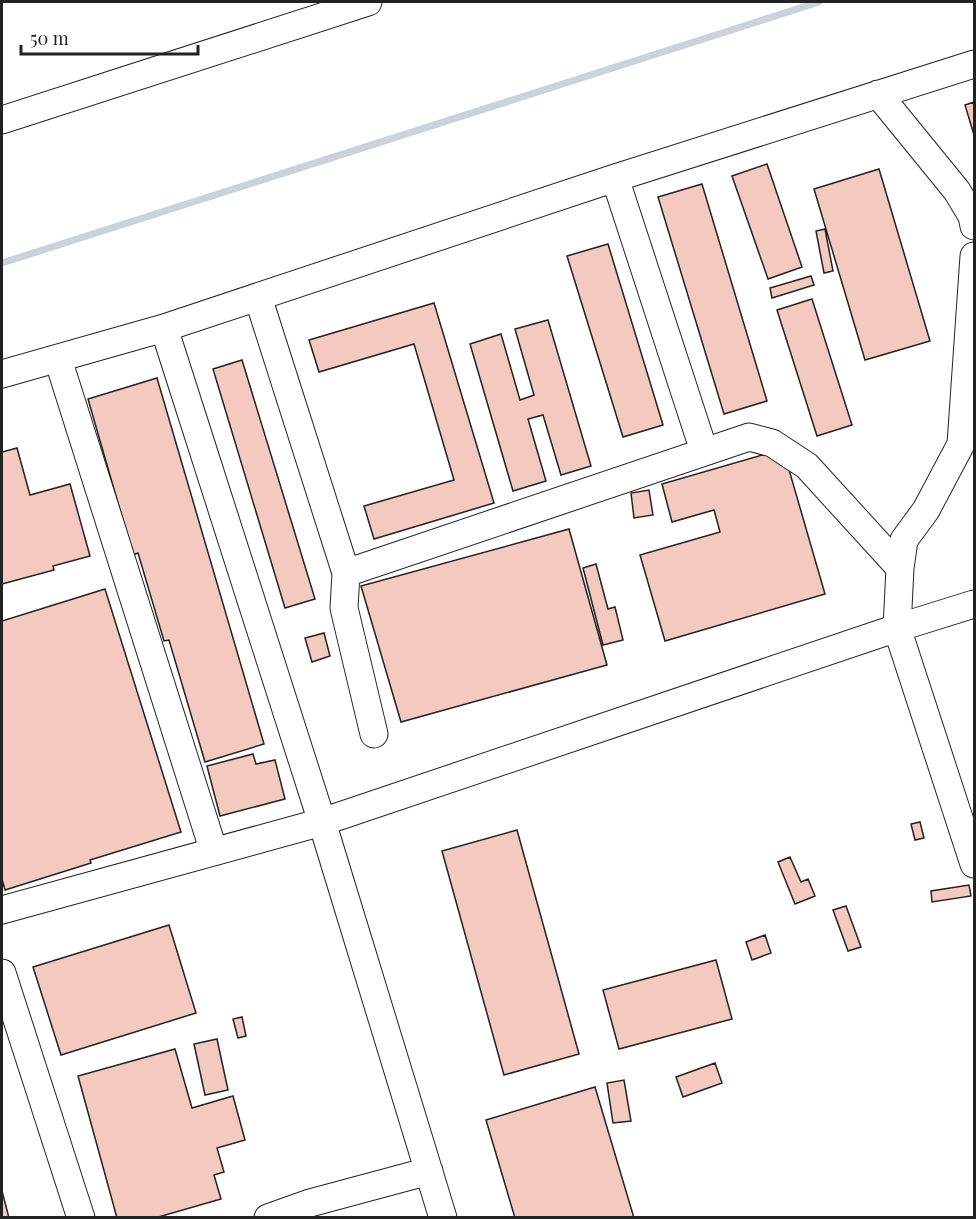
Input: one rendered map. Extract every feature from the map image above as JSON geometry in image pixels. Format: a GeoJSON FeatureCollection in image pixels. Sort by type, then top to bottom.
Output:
{"type":"FeatureCollection","features":[{"type":"Feature","properties":{"kind":"street"},"geometry":{"type":"LineString","coordinates":[[2,120],[368,2]]}},
{"type":"Feature","properties":{"kind":"street"},"geometry":{"type":"LineString","coordinates":[[2,374],[164,328],[615,178],[975,64]]}},
{"type":"Feature","properties":{"kind":"street"},"geometry":{"type":"LineString","coordinates":[[878,94],[957,191],[972,216],[975,226]]}},
{"type":"Feature","properties":{"kind":"street"},"geometry":{"type":"LineString","coordinates":[[615,178],[704,451]]}},
{"type":"Feature","properties":{"kind":"street"},"geometry":{"type":"LineString","coordinates":[[975,256],[961,444],[926,510],[904,540],[897,628],[975,864]]}},
{"type":"Feature","properties":{"kind":"street"},"geometry":{"type":"LineString","coordinates":[[258,297],[346,573],[344,608],[374,734]]}},
{"type":"Feature","properties":{"kind":"street"},"geometry":{"type":"LineString","coordinates":[[164,328],[322,822],[443,1218]]}},
{"type":"Feature","properties":{"kind":"street"},"geometry":{"type":"LineString","coordinates":[[58,358],[214,852]]}},
{"type":"Feature","properties":{"kind":"street"},"geometry":{"type":"LineString","coordinates":[[346,573],[750,437],[772,443],[807,466],[900,568]]}},
{"type":"Feature","properties":{"kind":"street"},"geometry":{"type":"LineString","coordinates":[[2,910],[322,822],[975,603]]}},
{"type":"Feature","properties":{"kind":"street"},"geometry":{"type":"LineString","coordinates":[[2,973],[81,1218]]}},
{"type":"Feature","properties":{"kind":"street"},"geometry":{"type":"LineString","coordinates":[[268,1218],[310,1203],[429,1172]]}},
{"type":"Feature","properties":{"kind":"building"},"geometry":{"type":"Polygon","coordinates":[[[974,102],[974,135],[965,105],[974,102]]]}},
{"type":"Feature","properties":{"kind":"building"},"geometry":{"type":"Polygon","coordinates":[[[767,164],[802,267],[768,279],[732,176],[767,164]]]}},
{"type":"Feature","properties":{"kind":"building"},"geometry":{"type":"Polygon","coordinates":[[[879,169],[930,341],[865,360],[814,189],[879,169]]]}},
{"type":"Feature","properties":{"kind":"building"},"geometry":{"type":"Polygon","coordinates":[[[702,184],[767,401],[724,414],[658,197],[702,184]]]}},
{"type":"Feature","properties":{"kind":"building"},"geometry":{"type":"Polygon","coordinates":[[[825,229],[833,271],[824,273],[816,231],[825,229]]]}},
{"type":"Feature","properties":{"kind":"building"},"geometry":{"type":"Polygon","coordinates":[[[608,244],[663,425],[623,437],[567,256],[608,244]]]}},
{"type":"Feature","properties":{"kind":"building"},"geometry":{"type":"Polygon","coordinates":[[[811,276],[814,285],[772,298],[770,288],[811,276]]]}},
{"type":"Feature","properties":{"kind":"building"},"geometry":{"type":"Polygon","coordinates":[[[812,299],[852,425],[817,436],[777,310],[812,299]]]}},
{"type":"Feature","properties":{"kind":"building"},"geometry":{"type":"Polygon","coordinates":[[[434,303],[494,503],[374,539],[364,506],[454,480],[414,344],[319,372],[309,340],[434,303]]]}},
{"type":"Feature","properties":{"kind":"building"},"geometry":{"type":"Polygon","coordinates":[[[548,320],[591,466],[561,475],[543,415],[528,419],[546,481],[513,491],[470,344],[501,334],[520,400],[534,395],[515,329],[548,320]]]}},
{"type":"Feature","properties":{"kind":"building"},"geometry":{"type":"Polygon","coordinates":[[[242,360],[315,599],[285,608],[213,369],[242,360]]]}},
{"type":"Feature","properties":{"kind":"building"},"geometry":{"type":"Polygon","coordinates":[[[157,378],[264,744],[205,762],[169,640],[164,641],[138,553],[133,555],[88,399],[157,378]]]}},
{"type":"Feature","properties":{"kind":"building"},"geometry":{"type":"Polygon","coordinates":[[[17,448],[30,495],[70,484],[90,556],[53,566],[54,570],[2,584],[2,452],[17,448]]]}},
{"type":"Feature","properties":{"kind":"building"},"geometry":{"type":"Polygon","coordinates":[[[783,449],[825,594],[665,641],[640,555],[720,532],[714,510],[672,522],[662,484],[783,449]]]}},
{"type":"Feature","properties":{"kind":"building"},"geometry":{"type":"Polygon","coordinates":[[[649,490],[653,515],[634,518],[631,493],[649,490]]]}},
{"type":"Feature","properties":{"kind":"building"},"geometry":{"type":"Polygon","coordinates":[[[569,529],[607,665],[401,722],[361,586],[569,529]]]}},
{"type":"Feature","properties":{"kind":"building"},"geometry":{"type":"Polygon","coordinates":[[[596,564],[608,609],[615,607],[623,640],[603,645],[583,568],[596,564]]]}},
{"type":"Feature","properties":{"kind":"building"},"geometry":{"type":"Polygon","coordinates":[[[105,589],[181,832],[90,860],[91,863],[5,890],[2,879],[2,621],[105,589]]]}},
{"type":"Feature","properties":{"kind":"building"},"geometry":{"type":"Polygon","coordinates":[[[324,633],[330,656],[312,662],[305,638],[324,633]]]}},
{"type":"Feature","properties":{"kind":"building"},"geometry":{"type":"Polygon","coordinates":[[[253,754],[256,764],[275,760],[285,799],[220,816],[207,766],[253,754]]]}},
{"type":"Feature","properties":{"kind":"building"},"geometry":{"type":"Polygon","coordinates":[[[920,822],[924,838],[915,840],[911,824],[920,822]]]}},
{"type":"Feature","properties":{"kind":"building"},"geometry":{"type":"Polygon","coordinates":[[[517,830],[579,1054],[504,1075],[442,851],[517,830]]]}},
{"type":"Feature","properties":{"kind":"building"},"geometry":{"type":"Polygon","coordinates":[[[790,857],[801,882],[808,879],[815,896],[795,904],[778,862],[790,857]]]}},
{"type":"Feature","properties":{"kind":"building"},"geometry":{"type":"Polygon","coordinates":[[[969,885],[971,896],[932,902],[931,891],[969,885]]]}},
{"type":"Feature","properties":{"kind":"building"},"geometry":{"type":"Polygon","coordinates":[[[846,906],[861,947],[848,951],[833,910],[846,906]]]}},
{"type":"Feature","properties":{"kind":"building"},"geometry":{"type":"Polygon","coordinates":[[[169,925],[196,1013],[61,1055],[33,967],[169,925]]]}},
{"type":"Feature","properties":{"kind":"building"},"geometry":{"type":"Polygon","coordinates":[[[765,935],[771,953],[752,960],[746,942],[765,935]]]}},
{"type":"Feature","properties":{"kind":"building"},"geometry":{"type":"Polygon","coordinates":[[[716,960],[732,1019],[619,1049],[603,990],[716,960]]]}},
{"type":"Feature","properties":{"kind":"building"},"geometry":{"type":"Polygon","coordinates":[[[242,1017],[246,1036],[238,1038],[233,1019],[242,1017]]]}},
{"type":"Feature","properties":{"kind":"building"},"geometry":{"type":"Polygon","coordinates":[[[217,1039],[228,1090],[205,1095],[194,1044],[217,1039]]]}},
{"type":"Feature","properties":{"kind":"building"},"geometry":{"type":"Polygon","coordinates":[[[175,1049],[192,1108],[233,1096],[245,1140],[217,1148],[224,1172],[214,1175],[221,1199],[155,1218],[117,1218],[78,1076],[175,1049]]]}},
{"type":"Feature","properties":{"kind":"building"},"geometry":{"type":"Polygon","coordinates":[[[715,1063],[722,1083],[683,1097],[676,1077],[715,1063]]]}},
{"type":"Feature","properties":{"kind":"building"},"geometry":{"type":"Polygon","coordinates":[[[624,1080],[631,1121],[613,1123],[607,1083],[624,1080]]]}},
{"type":"Feature","properties":{"kind":"building"},"geometry":{"type":"Polygon","coordinates":[[[595,1087],[634,1218],[515,1218],[486,1120],[595,1087]]]}},
{"type":"Feature","properties":{"kind":"building"},"geometry":{"type":"Polygon","coordinates":[[[2,1191],[9,1218],[2,1218],[2,1191]]]}},
{"type":"Feature","properties":{"kind":"waterway"},"geometry":{"type":"LineString","coordinates":[[2,263],[819,2]]}}]}
